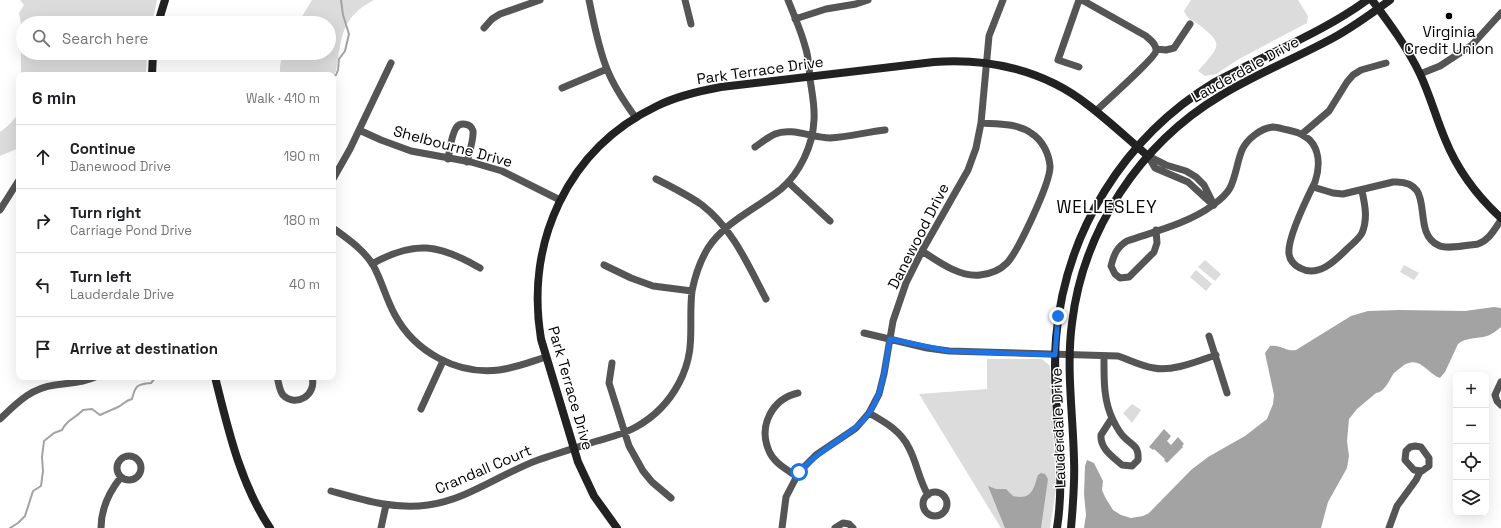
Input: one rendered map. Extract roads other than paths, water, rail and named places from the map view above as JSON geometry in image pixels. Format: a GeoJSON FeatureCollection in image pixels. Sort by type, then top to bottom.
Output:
{"type":"FeatureCollection","features":[{"type":"Feature","properties":{"kind":"main road"},"geometry":{"type":"LineString","coordinates":[[160,16],[165,0]]}},
{"type":"Feature","properties":{"kind":"main road","name":"Lauderdale Drive"},"geometry":{"type":"LineString","coordinates":[[1057,528],[1060,483],[1055,355],[1057,326],[1071,261],[1079,238],[1109,182],[1137,147],[1170,115],[1209,86],[1316,32],[1338,20],[1368,0]]}},
{"type":"Feature","properties":{"kind":"main road"},"geometry":{"type":"LineString","coordinates":[[1372,0],[1399,38],[1420,74],[1446,141],[1456,162],[1475,190],[1501,219]]}},
{"type":"Feature","properties":{"kind":"main road","name":"Lauderdale Drive"},"geometry":{"type":"LineString","coordinates":[[1071,528],[1074,500],[1070,355],[1072,322],[1076,297],[1083,272],[1091,248],[1110,207],[1148,156],[1170,133],[1207,104],[1245,82],[1333,38],[1363,20],[1390,0]]}},
{"type":"Feature","properties":{"kind":"main road"},"geometry":{"type":"LineString","coordinates":[[152,72],[153,60]]}},
{"type":"Feature","properties":{"kind":"main road","name":"Park Terrace Drive"},"geometry":{"type":"LineString","coordinates":[[617,528],[594,496],[583,475],[574,449],[546,357],[538,322],[537,285],[544,241],[560,200],[577,173],[598,148],[636,118],[668,101],[701,91],[810,76],[934,62],[986,62],[1039,76],[1066,90],[1096,111],[1148,156]]}},
{"type":"Feature","properties":{"kind":"main road"},"geometry":{"type":"LineString","coordinates":[[215,380],[239,464],[249,489],[270,528]]}},
{"type":"Feature","properties":{"kind":"street"},"geometry":{"type":"LineString","coordinates":[[484,28],[492,19],[500,14],[540,0]]}},
{"type":"Feature","properties":{"kind":"street"},"geometry":{"type":"LineString","coordinates":[[589,0],[597,38],[607,69],[619,93],[636,118]]}},
{"type":"Feature","properties":{"kind":"street"},"geometry":{"type":"LineString","coordinates":[[685,0],[691,24]]}},
{"type":"Feature","properties":{"kind":"street","name":"Crandall Court"},"geometry":{"type":"LineString","coordinates":[[331,491],[386,504],[414,506],[448,501],[464,495],[516,469],[636,427],[653,415],[667,402],[679,383],[686,366],[691,345],[692,291],[700,264],[713,241],[725,228],[736,219],[766,200],[788,182],[804,158],[808,148],[814,119],[810,76],[806,48],[788,0]]}},
{"type":"Feature","properties":{"kind":"street"},"geometry":{"type":"LineString","coordinates":[[796,19],[826,8],[856,4],[868,0]]}},
{"type":"Feature","properties":{"kind":"street","name":"Danewood Drive"},"geometry":{"type":"LineString","coordinates":[[782,528],[786,497],[796,476],[808,462],[856,428],[870,413],[881,388],[893,321],[906,283],[922,251],[968,170],[976,148],[981,123],[989,36],[1003,0]]}},
{"type":"Feature","properties":{"kind":"street"},"geometry":{"type":"LineString","coordinates":[[1079,67],[1058,60],[1080,0],[1146,36],[1153,42],[1156,49],[1154,55],[1146,64],[1096,111]]}},
{"type":"Feature","properties":{"kind":"street"},"geometry":{"type":"LineString","coordinates":[[1420,74],[1440,66],[1472,45],[1501,13]]}},
{"type":"Feature","properties":{"kind":"street"},"geometry":{"type":"LineString","coordinates":[[1156,49],[1166,50],[1174,48],[1190,24]]}},
{"type":"Feature","properties":{"kind":"street"},"geometry":{"type":"LineString","coordinates":[[336,174],[391,63]]}},
{"type":"Feature","properties":{"kind":"street"},"geometry":{"type":"LineString","coordinates":[[1302,134],[1329,111],[1353,75],[1361,70],[1386,63]]}},
{"type":"Feature","properties":{"kind":"street"},"geometry":{"type":"LineString","coordinates":[[562,88],[607,69]]}},
{"type":"Feature","properties":{"kind":"street"},"geometry":{"type":"LineString","coordinates":[[922,251],[956,271],[964,274],[981,275],[994,272],[1006,264],[1013,256],[1020,243],[1047,183],[1050,167],[1047,153],[1039,139],[1024,129],[1016,126],[981,123]]}},
{"type":"Feature","properties":{"kind":"street"},"geometry":{"type":"LineString","coordinates":[[448,159],[456,129],[460,125],[466,124],[471,127],[473,132],[467,162]]}},
{"type":"Feature","properties":{"kind":"street"},"geometry":{"type":"LineString","coordinates":[[1156,230],[1157,243],[1154,252],[1129,277],[1120,278],[1115,274],[1111,266],[1116,250],[1120,245],[1156,230],[1197,216],[1214,205],[1230,189],[1242,150],[1253,137],[1262,130],[1273,127],[1302,134],[1308,138],[1316,149],[1318,173],[1292,236],[1289,250],[1292,262],[1305,270],[1318,270],[1329,265],[1357,240],[1361,234],[1366,212],[1362,190]]}},
{"type":"Feature","properties":{"kind":"street","name":"Shelbourne Drive"},"geometry":{"type":"LineString","coordinates":[[359,130],[397,147],[502,171],[560,200]]}},
{"type":"Feature","properties":{"kind":"street"},"geometry":{"type":"LineString","coordinates":[[755,147],[768,137],[788,131],[811,136],[838,137],[885,130]]}},
{"type":"Feature","properties":{"kind":"street"},"geometry":{"type":"LineString","coordinates":[[1148,156],[1155,168],[1188,182],[1214,205]]}},
{"type":"Feature","properties":{"kind":"street"},"geometry":{"type":"LineString","coordinates":[[656,179],[697,202],[725,228],[734,239],[744,256],[766,299]]}},
{"type":"Feature","properties":{"kind":"street"},"geometry":{"type":"LineString","coordinates":[[788,182],[830,221]]}},
{"type":"Feature","properties":{"kind":"street"},"geometry":{"type":"LineString","coordinates":[[1313,187],[1333,193],[1343,194],[1393,182],[1410,184],[1420,195],[1424,226],[1428,236],[1438,245],[1444,247],[1478,244],[1484,242],[1489,238],[1501,219]]}},
{"type":"Feature","properties":{"kind":"street"},"geometry":{"type":"LineString","coordinates":[[0,210],[16,185]]}},
{"type":"Feature","properties":{"kind":"street"},"geometry":{"type":"LineString","coordinates":[[336,230],[362,251],[372,264],[394,315],[407,334],[422,348],[443,361],[468,369],[494,370],[513,367],[546,357]]}},
{"type":"Feature","properties":{"kind":"street"},"geometry":{"type":"LineString","coordinates":[[372,264],[399,251],[425,248],[454,254],[480,268]]}},
{"type":"Feature","properties":{"kind":"street"},"geometry":{"type":"LineString","coordinates":[[604,265],[631,278],[653,286],[692,291]]}},
{"type":"Feature","properties":{"kind":"street"},"geometry":{"type":"LineString","coordinates":[[864,333],[949,351],[1118,356],[1142,365],[1162,369],[1171,368],[1216,355]]}},
{"type":"Feature","properties":{"kind":"street"},"geometry":{"type":"LineString","coordinates":[[1209,336],[1227,393]]}},
{"type":"Feature","properties":{"kind":"street"},"geometry":{"type":"LineString","coordinates":[[1104,356],[1104,385],[1112,418],[1124,437],[1136,447],[1138,451],[1138,460],[1132,466],[1122,465],[1105,449],[1102,444],[1101,435],[1112,418]]}},
{"type":"Feature","properties":{"kind":"street"},"geometry":{"type":"LineString","coordinates":[[421,409],[443,361]]}},
{"type":"Feature","properties":{"kind":"street"},"geometry":{"type":"LineString","coordinates":[[612,363],[609,383],[629,446],[639,466],[652,482],[671,498]]}},
{"type":"Feature","properties":{"kind":"street"},"geometry":{"type":"LineString","coordinates":[[0,419],[19,400],[35,391],[56,385],[87,380]]}},
{"type":"Feature","properties":{"kind":"street"},"geometry":{"type":"LineString","coordinates":[[278,380],[282,392],[288,398],[294,400],[306,397],[310,394],[314,386],[313,380]]}},
{"type":"Feature","properties":{"kind":"street"},"geometry":{"type":"LineString","coordinates":[[1501,382],[1495,392],[1497,401],[1501,405]]}},
{"type":"Feature","properties":{"kind":"street"},"geometry":{"type":"LineString","coordinates":[[796,476],[779,464],[771,455],[766,442],[765,432],[772,411],[789,395],[798,392]]}},
{"type":"Feature","properties":{"kind":"street"},"geometry":{"type":"LineString","coordinates":[[870,413],[892,428],[904,439],[911,452],[918,473],[928,495]]}},
{"type":"Feature","properties":{"kind":"street"},"geometry":{"type":"LineString","coordinates":[[1388,528],[1397,506],[1420,472]]}},
{"type":"Feature","properties":{"kind":"street"},"geometry":{"type":"LineString","coordinates":[[101,528],[102,517],[108,497],[111,490],[121,477]]}},
{"type":"Feature","properties":{"kind":"street"},"geometry":{"type":"LineString","coordinates":[[381,528],[386,504]]}},
{"type":"Feature","properties":{"kind":"street"},"geometry":{"type":"LineString","coordinates":[[835,528],[843,523],[849,524],[854,528]]}},
{"type":"Feature","properties":{"kind":"waterway"},"geometry":{"type":"LineString","coordinates":[[336,75],[339,59],[345,51],[349,34],[343,15],[341,0]]}},
{"type":"Feature","properties":{"kind":"waterway"},"geometry":{"type":"LineString","coordinates":[[10,528],[25,516],[33,491],[41,486],[44,441],[54,433],[62,430],[69,421],[83,410],[92,409],[100,415],[132,399],[137,386],[151,383],[154,380]]}},
{"type":"Feature","properties":{"kind":"place","name":"Virginia Credit Union"},"geometry":{"type":"Point","coordinates":[1449,16]}},
{"type":"Feature","properties":{"kind":"district","name":"WELLESLEY"},"geometry":{"type":"Point","coordinates":[1107,207]}}]}
